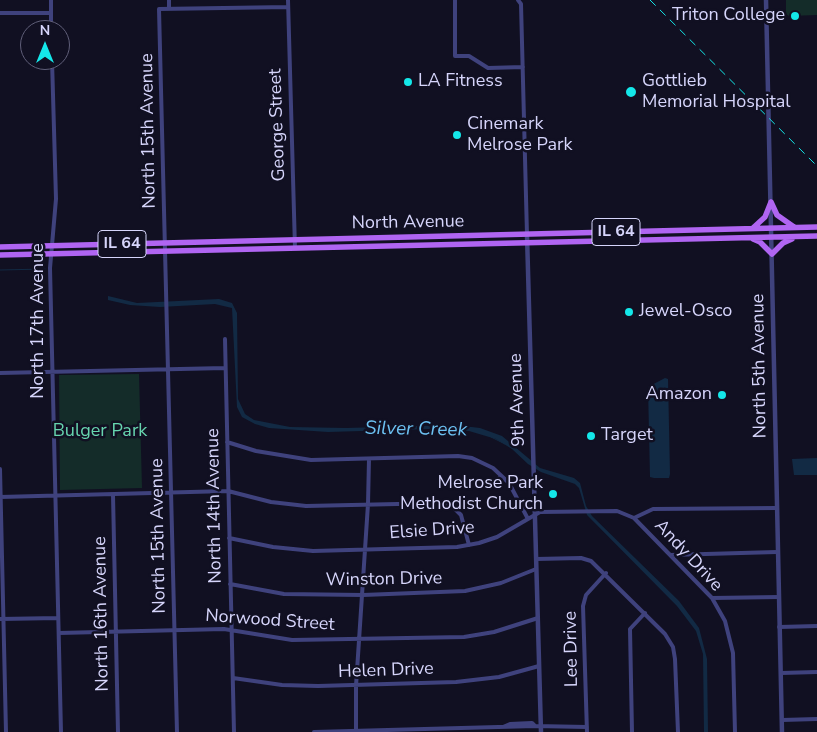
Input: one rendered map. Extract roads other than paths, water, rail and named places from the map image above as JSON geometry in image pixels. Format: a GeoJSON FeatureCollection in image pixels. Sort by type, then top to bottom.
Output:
{"type":"FeatureCollection","features":[{"type":"Feature","properties":{"kind":"main road"},"geometry":{"type":"LineString","coordinates":[[771,202],[781,219],[796,228]]}},
{"type":"Feature","properties":{"kind":"main road"},"geometry":{"type":"LineString","coordinates":[[751,229],[762,222],[771,202]]}},
{"type":"Feature","properties":{"kind":"main road","name":"North Avenue"},"geometry":{"type":"LineString","coordinates":[[0,247],[817,227]]}},
{"type":"Feature","properties":{"kind":"main road"},"geometry":{"type":"LineString","coordinates":[[746,238],[760,242],[772,254],[787,240],[804,236]]}},
{"type":"Feature","properties":{"kind":"main road","name":"North Avenue"},"geometry":{"type":"LineString","coordinates":[[0,255],[817,236]]}},
{"type":"Feature","properties":{"kind":"street"},"geometry":{"type":"LineString","coordinates":[[50,0],[51,20]]}},
{"type":"Feature","properties":{"kind":"street"},"geometry":{"type":"LineString","coordinates":[[169,0],[169,9],[288,6]]}},
{"type":"Feature","properties":{"kind":"street","name":"George Street"},"geometry":{"type":"LineString","coordinates":[[288,0],[295,248]]}},
{"type":"Feature","properties":{"kind":"street"},"geometry":{"type":"LineString","coordinates":[[455,0],[455,56],[469,56],[488,68],[523,67]]}},
{"type":"Feature","properties":{"kind":"street","name":"9th Avenue"},"geometry":{"type":"LineString","coordinates":[[518,0],[521,4],[523,67],[538,618],[538,726],[541,732]]}},
{"type":"Feature","properties":{"kind":"street","name":"North 5th Avenue"},"geometry":{"type":"LineString","coordinates":[[766,0],[782,732]]}},
{"type":"Feature","properties":{"kind":"street","name":"North 15th Avenue"},"geometry":{"type":"LineString","coordinates":[[169,9],[159,9],[177,732]]}},
{"type":"Feature","properties":{"kind":"street"},"geometry":{"type":"LineString","coordinates":[[0,13],[51,12]]}},
{"type":"Feature","properties":{"kind":"street","name":"North 17th Avenue"},"geometry":{"type":"LineString","coordinates":[[52,70],[56,199],[51,246],[50,286],[61,732]]}},
{"type":"Feature","properties":{"kind":"street","name":"North 14th Avenue"},"geometry":{"type":"LineString","coordinates":[[224,339],[234,732]]}},
{"type":"Feature","properties":{"kind":"street"},"geometry":{"type":"LineString","coordinates":[[0,373],[225,368]]}},
{"type":"Feature","properties":{"kind":"street"},"geometry":{"type":"LineString","coordinates":[[227,442],[288,458],[312,460],[458,456],[483,462],[501,476],[515,493],[528,519]]}},
{"type":"Feature","properties":{"kind":"street"},"geometry":{"type":"LineString","coordinates":[[356,731],[356,686],[366,549],[369,458]]}},
{"type":"Feature","properties":{"kind":"street"},"geometry":{"type":"LineString","coordinates":[[0,469],[6,732]]}},
{"type":"Feature","properties":{"kind":"street"},"geometry":{"type":"LineString","coordinates":[[495,483],[501,476]]}},
{"type":"Feature","properties":{"kind":"street"},"geometry":{"type":"LineString","coordinates":[[0,497],[228,491],[294,505],[438,502],[449,505],[461,515],[469,545]]}},
{"type":"Feature","properties":{"kind":"street","name":"North 16th Avenue"},"geometry":{"type":"LineString","coordinates":[[113,495],[118,732]]}},
{"type":"Feature","properties":{"kind":"street"},"geometry":{"type":"LineString","coordinates":[[634,518],[653,510],[776,508]]}},
{"type":"Feature","properties":{"kind":"street","name":"Elsie Drive"},"geometry":{"type":"LineString","coordinates":[[229,538],[296,550],[469,545],[497,537],[540,512],[617,511],[634,518]]}},
{"type":"Feature","properties":{"kind":"street","name":"Andy Drive"},"geometry":{"type":"LineString","coordinates":[[634,518],[712,598],[728,629],[733,653],[735,732]]}},
{"type":"Feature","properties":{"kind":"street"},"geometry":{"type":"LineString","coordinates":[[670,555],[777,552]]}},
{"type":"Feature","properties":{"kind":"street"},"geometry":{"type":"LineString","coordinates":[[536,559],[581,558],[591,561],[606,573],[665,634],[673,646],[678,732]]}},
{"type":"Feature","properties":{"kind":"street","name":"Winston Drive"},"geometry":{"type":"LineString","coordinates":[[230,584],[284,594],[363,595],[478,589],[508,581],[536,569]]}},
{"type":"Feature","properties":{"kind":"street","name":"Lee Drive"},"geometry":{"type":"LineString","coordinates":[[587,732],[583,606],[586,595],[606,573]]}},
{"type":"Feature","properties":{"kind":"street"},"geometry":{"type":"LineString","coordinates":[[712,598],[779,597]]}},
{"type":"Feature","properties":{"kind":"street"},"geometry":{"type":"LineString","coordinates":[[632,732],[630,629],[644,613]]}},
{"type":"Feature","properties":{"kind":"street"},"geometry":{"type":"LineString","coordinates":[[2,619],[58,618]]}},
{"type":"Feature","properties":{"kind":"street","name":"Norwood Street"},"geometry":{"type":"LineString","coordinates":[[58,633],[224,629],[292,640],[359,640],[480,635],[538,618]]}},
{"type":"Feature","properties":{"kind":"street"},"geometry":{"type":"LineString","coordinates":[[780,627],[817,626]]}},
{"type":"Feature","properties":{"kind":"street","name":"Helen Drive"},"geometry":{"type":"LineString","coordinates":[[233,678],[296,686],[356,686],[484,680],[512,675],[539,666]]}},
{"type":"Feature","properties":{"kind":"street"},"geometry":{"type":"LineString","coordinates":[[781,673],[817,672]]}},
{"type":"Feature","properties":{"kind":"street"},"geometry":{"type":"LineString","coordinates":[[782,720],[817,719]]}},
{"type":"Feature","properties":{"kind":"street"},"geometry":{"type":"LineString","coordinates":[[314,732],[415,731],[538,726],[587,727]]}},
{"type":"Feature","properties":{"kind":"water"},"geometry":{"type":"Polygon","coordinates":[[[108,296],[137,303],[219,299],[232,303],[237,313],[238,399],[245,414],[254,420],[290,427],[346,428],[455,425],[480,428],[502,436],[540,468],[574,478],[580,483],[586,506],[592,516],[679,601],[699,628],[707,659],[708,732],[704,732],[703,654],[696,631],[677,606],[587,515],[579,488],[575,484],[541,472],[496,439],[469,431],[429,429],[328,432],[269,428],[255,424],[242,417],[237,407],[232,308],[215,304],[160,307],[130,305],[108,300],[108,296]]]}},
{"type":"Feature","properties":{"kind":"water"},"geometry":{"type":"Polygon","coordinates":[[[665,378],[668,379],[670,474],[669,478],[654,478],[650,477],[648,387],[665,378]]]}},
{"type":"Feature","properties":{"kind":"water"},"geometry":{"type":"Polygon","coordinates":[[[817,458],[817,475],[794,475],[792,459],[817,458]]]}},
{"type":"Feature","properties":{"kind":"waterway"},"geometry":{"type":"LineString","coordinates":[[0,270],[45,269]]}},
{"type":"Feature","properties":{"kind":"waterway","name":"Silver Creek"},"geometry":{"type":"LineString","coordinates":[[491,437],[505,444]]}},
{"type":"Feature","properties":{"kind":"railway"},"geometry":{"type":"LineString","coordinates":[[650,0],[817,166]]}},
{"type":"Feature","properties":{"kind":"place","name":"Triton College"},"geometry":{"type":"Point","coordinates":[795,16]}},
{"type":"Feature","properties":{"kind":"place","name":"LA Fitness"},"geometry":{"type":"Point","coordinates":[408,82]}},
{"type":"Feature","properties":{"kind":"place","name":"Gottlieb Memorial Hospital"},"geometry":{"type":"Point","coordinates":[631,92]}},
{"type":"Feature","properties":{"kind":"place","name":"Cinemark Melrose Park"},"geometry":{"type":"Point","coordinates":[457,135]}},
{"type":"Feature","properties":{"kind":"place","name":"Jewel-Osco"},"geometry":{"type":"Point","coordinates":[629,312]}},
{"type":"Feature","properties":{"kind":"place","name":"Amazon"},"geometry":{"type":"Point","coordinates":[722,395]}},
{"type":"Feature","properties":{"kind":"place","name":"Target"},"geometry":{"type":"Point","coordinates":[591,436]}},
{"type":"Feature","properties":{"kind":"place","name":"Melrose Park Methodist Church"},"geometry":{"type":"Point","coordinates":[553,494]}},
{"type":"Feature","properties":{"kind":"park label","name":"Bulger Park"},"geometry":{"type":"Point","coordinates":[100,432]}}]}
